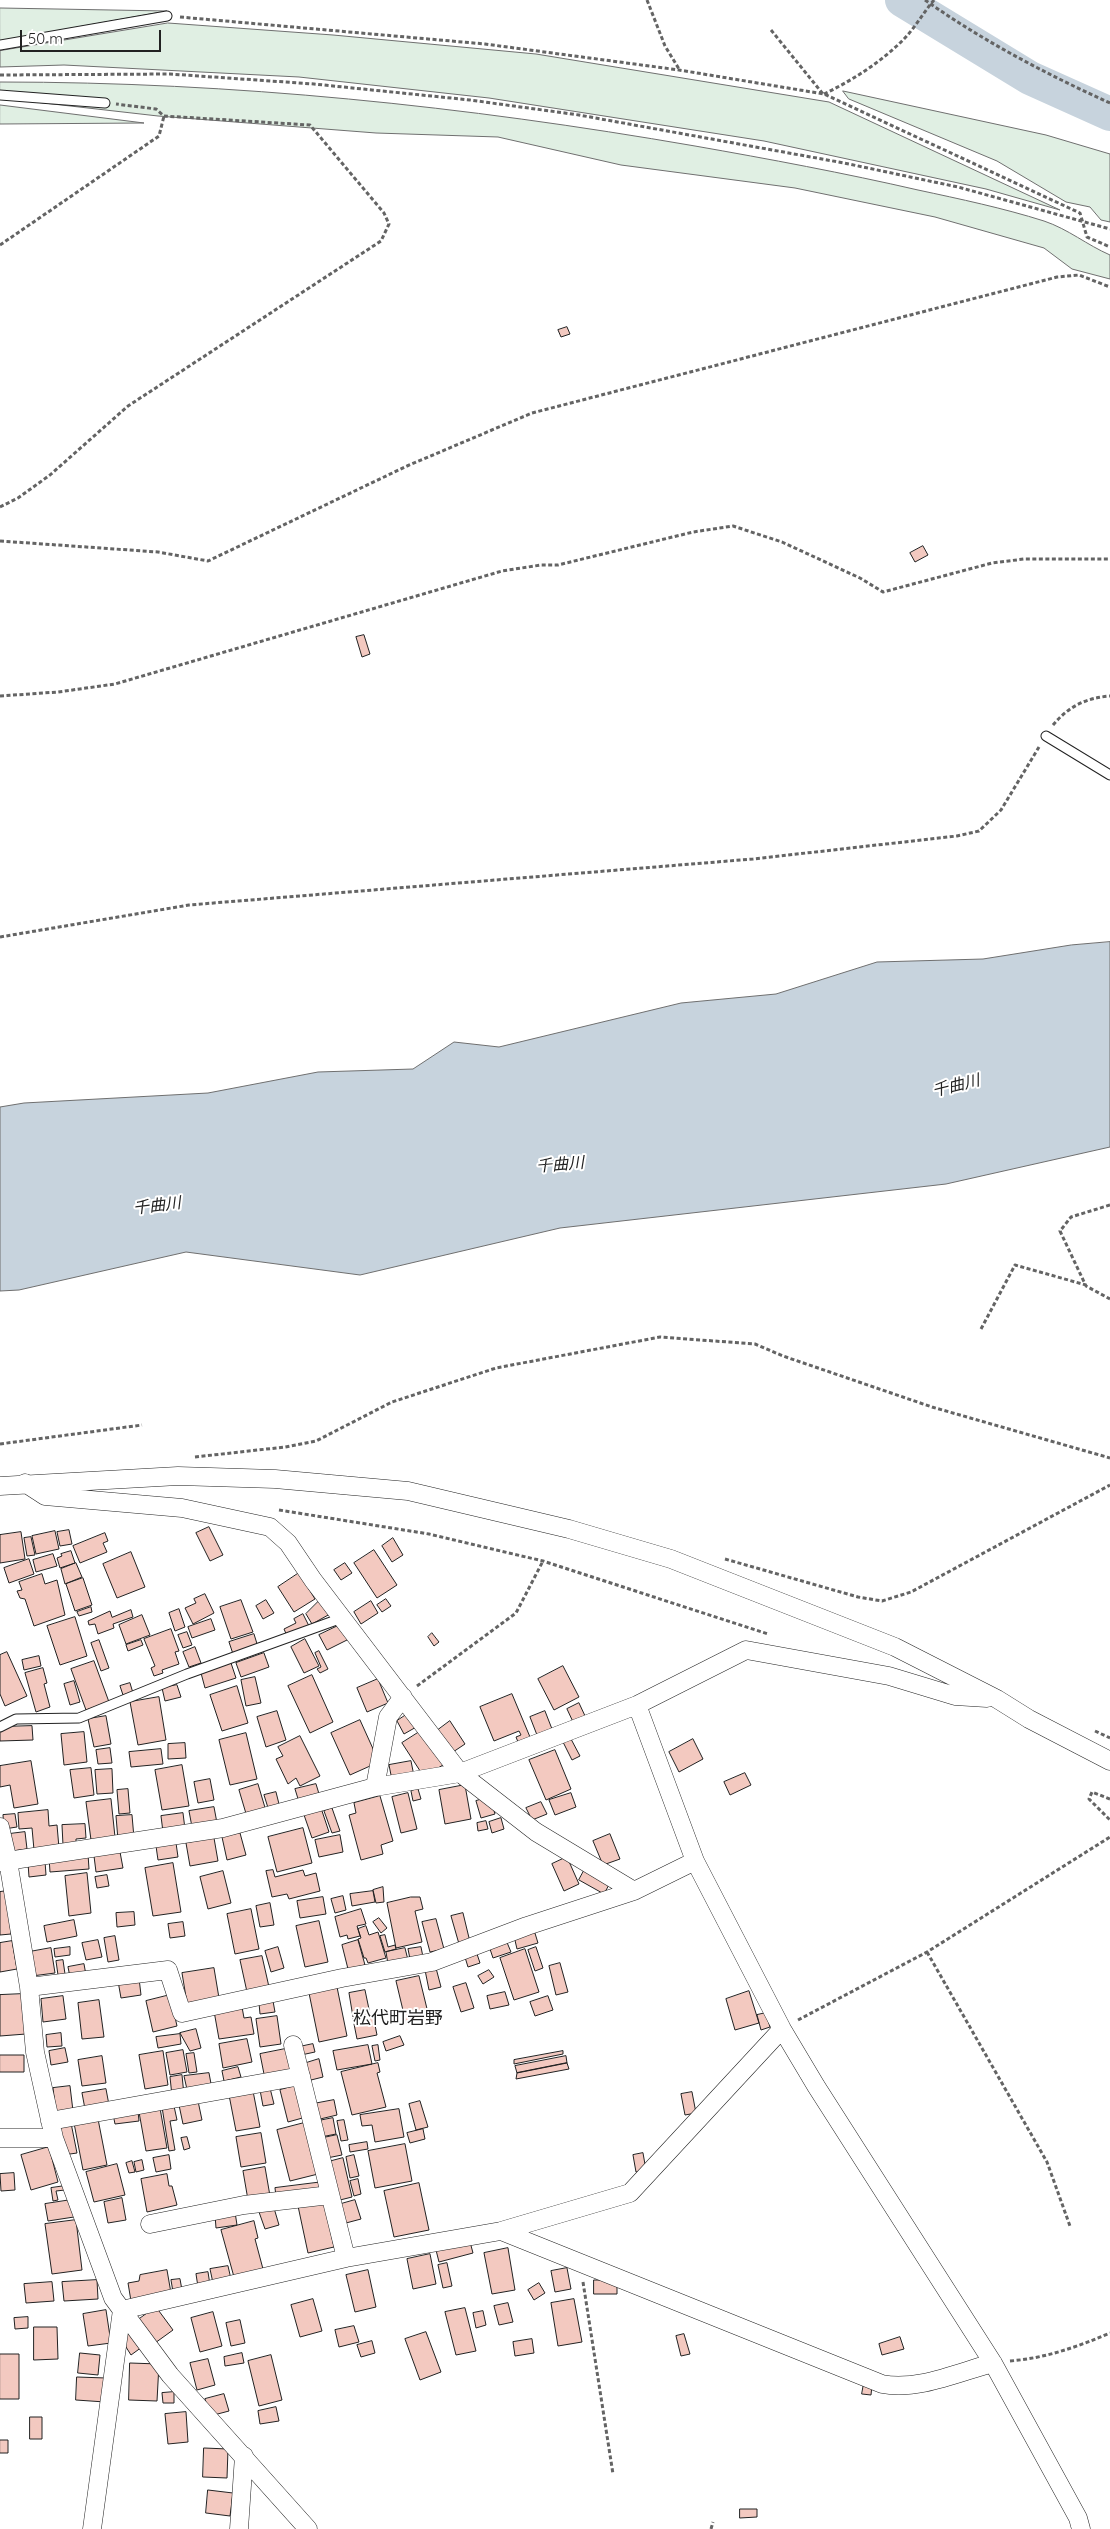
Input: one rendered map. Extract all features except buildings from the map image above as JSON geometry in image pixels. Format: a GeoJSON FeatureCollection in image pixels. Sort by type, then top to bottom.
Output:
{"type":"FeatureCollection","features":[{"type":"Feature","properties":{"kind":"street"},"geometry":{"type":"LineString","coordinates":[[0,1486],[25,1483],[178,1476],[275,1478],[408,1492],[569,1529],[671,1559],[895,1648],[997,1699],[1029,1719],[1110,1761]]}},
{"type":"Feature","properties":{"kind":"street"},"geometry":{"type":"LineString","coordinates":[[25,1483],[45,1496],[182,1508],[270,1527],[288,1543],[342,1618],[460,1773],[536,1832],[634,1891]]}},
{"type":"Feature","properties":{"kind":"street"},"geometry":{"type":"LineString","coordinates":[[4,1861],[223,1828],[374,1787],[460,1773],[637,1705],[746,1650],[889,1676],[955,1696],[997,1699]]}},
{"type":"Feature","properties":{"kind":"street"},"geometry":{"type":"LineString","coordinates":[[374,1787],[388,1717],[403,1697]]}},
{"type":"Feature","properties":{"kind":"street"},"geometry":{"type":"LineString","coordinates":[[637,1705],[695,1861],[782,2029],[816,2086],[993,2363],[1078,2518],[1081,2529]]}},
{"type":"Feature","properties":{"kind":"street"},"geometry":{"type":"LineString","coordinates":[[0,1827],[4,1861],[29,1987],[35,2052],[52,2129],[112,2298],[170,2374],[308,2529]]}},
{"type":"Feature","properties":{"kind":"street"},"geometry":{"type":"LineString","coordinates":[[29,1987],[168,1970],[182,2012],[342,1978],[432,1962],[527,1926],[634,1891],[695,1861]]}},
{"type":"Feature","properties":{"kind":"street"},"geometry":{"type":"LineString","coordinates":[[122,2310],[346,2258],[501,2230],[630,2193],[782,2029]]}},
{"type":"Feature","properties":{"kind":"street"},"geometry":{"type":"LineString","coordinates":[[293,2045],[346,2258]]}},
{"type":"Feature","properties":{"kind":"street"},"geometry":{"type":"LineString","coordinates":[[0,2138],[52,2129],[301,2076]]}},
{"type":"Feature","properties":{"kind":"street"},"geometry":{"type":"LineString","coordinates":[[150,2224],[244,2205],[330,2194]]}},
{"type":"Feature","properties":{"kind":"street"},"geometry":{"type":"LineString","coordinates":[[501,2230],[882,2384],[896,2387],[915,2384],[993,2363]]}},
{"type":"Feature","properties":{"kind":"street"},"geometry":{"type":"LineString","coordinates":[[92,2529],[122,2310]]}},
{"type":"Feature","properties":{"kind":"street"},"geometry":{"type":"LineString","coordinates":[[239,2529],[244,2456]]}},
{"type":"Feature","properties":{"kind":"lane"},"geometry":{"type":"LineString","coordinates":[[0,45],[167,16]]}},
{"type":"Feature","properties":{"kind":"lane"},"geometry":{"type":"LineString","coordinates":[[0,95],[105,103]]}},
{"type":"Feature","properties":{"kind":"lane"},"geometry":{"type":"LineString","coordinates":[[1046,736],[1110,775]]}},
{"type":"Feature","properties":{"kind":"lane"},"geometry":{"type":"LineString","coordinates":[[0,1727],[16,1719],[79,1718],[187,1674],[342,1618]]}},
{"type":"Feature","properties":{"kind":"path"},"geometry":{"type":"LineString","coordinates":[[647,0],[665,46],[679,70]]}},
{"type":"Feature","properties":{"kind":"path"},"geometry":{"type":"LineString","coordinates":[[925,0],[971,30],[1054,76],[1110,103]]}},
{"type":"Feature","properties":{"kind":"path"},"geometry":{"type":"LineString","coordinates":[[824,94],[854,78],[880,60],[904,39],[934,0]]}},
{"type":"Feature","properties":{"kind":"path"},"geometry":{"type":"LineString","coordinates":[[167,16],[259,22],[485,44],[679,70],[824,94],[1080,213],[1087,237],[1110,247]]}},
{"type":"Feature","properties":{"kind":"path"},"geometry":{"type":"LineString","coordinates":[[771,30],[824,94]]}},
{"type":"Feature","properties":{"kind":"path"},"geometry":{"type":"LineString","coordinates":[[0,75],[170,74],[314,84],[470,100],[579,115],[844,163],[958,187],[1110,229]]}},
{"type":"Feature","properties":{"kind":"path"},"geometry":{"type":"LineString","coordinates":[[0,507],[18,498],[50,476],[128,406],[381,240],[389,224],[384,213],[310,125],[164,116],[156,109],[105,103]]}},
{"type":"Feature","properties":{"kind":"path"},"geometry":{"type":"LineString","coordinates":[[0,245],[159,136],[164,116]]}},
{"type":"Feature","properties":{"kind":"path"},"geometry":{"type":"LineString","coordinates":[[0,541],[158,552],[208,561],[407,466],[532,412],[1057,277],[1079,276],[1110,287]]}},
{"type":"Feature","properties":{"kind":"path"},"geometry":{"type":"LineString","coordinates":[[0,696],[58,692],[115,684],[502,570],[541,565],[558,566],[693,532],[733,526],[782,542],[860,578],[883,592],[992,563],[1024,559],[1110,559]]}},
{"type":"Feature","properties":{"kind":"path"},"geometry":{"type":"LineString","coordinates":[[0,936],[189,905],[743,860],[957,836],[979,831],[1002,810],[1046,736],[1062,715],[1076,705],[1092,698],[1110,696]]}},
{"type":"Feature","properties":{"kind":"path"},"geometry":{"type":"LineString","coordinates":[[1086,1286],[1060,1231],[1071,1217],[1110,1205]]}},
{"type":"Feature","properties":{"kind":"path"},"geometry":{"type":"LineString","coordinates":[[981,1329],[1015,1265],[1086,1286],[1110,1299]]}},
{"type":"Feature","properties":{"kind":"path"},"geometry":{"type":"LineString","coordinates":[[192,1457],[286,1447],[316,1441],[392,1402],[496,1368],[660,1337],[755,1344],[783,1356],[932,1407],[1110,1458]]}},
{"type":"Feature","properties":{"kind":"path"},"geometry":{"type":"LineString","coordinates":[[0,1444],[142,1425]]}},
{"type":"Feature","properties":{"kind":"path"},"geometry":{"type":"LineString","coordinates":[[724,1559],[792,1580],[858,1597],[882,1601],[911,1592],[1110,1485]]}},
{"type":"Feature","properties":{"kind":"path"},"geometry":{"type":"LineString","coordinates":[[275,1510],[429,1534],[543,1561],[776,1637]]}},
{"type":"Feature","properties":{"kind":"path"},"geometry":{"type":"LineString","coordinates":[[403,1697],[516,1614],[543,1561]]}},
{"type":"Feature","properties":{"kind":"path"},"geometry":{"type":"LineString","coordinates":[[1110,1799],[1092,1792],[1090,1799],[1110,1820]]}},
{"type":"Feature","properties":{"kind":"path"},"geometry":{"type":"LineString","coordinates":[[782,2029],[927,1952],[1110,1837]]}},
{"type":"Feature","properties":{"kind":"path"},"geometry":{"type":"LineString","coordinates":[[927,1952],[1047,2162],[1070,2226]]}},
{"type":"Feature","properties":{"kind":"path"},"geometry":{"type":"LineString","coordinates":[[580,2262],[613,2474]]}},
{"type":"Feature","properties":{"kind":"path"},"geometry":{"type":"LineString","coordinates":[[993,2363],[1039,2359],[1079,2346],[1110,2332]]}},
{"type":"Feature","properties":{"kind":"path"},"geometry":{"type":"LineString","coordinates":[[711,2529],[713,2522]]}},
{"type":"Feature","properties":{"kind":"green space"},"geometry":{"type":"Polygon","coordinates":[[[0,8],[167,11],[0,41],[0,8]]]}},
{"type":"Feature","properties":{"kind":"green space"},"geometry":{"type":"Polygon","coordinates":[[[168,23],[333,35],[536,54],[829,102],[1060,210],[986,189],[764,141],[489,98],[299,77],[64,65],[0,67],[0,51],[168,23]]]}},
{"type":"Feature","properties":{"kind":"green space"},"geometry":{"type":"Polygon","coordinates":[[[0,82],[175,86],[349,99],[522,119],[723,151],[890,184],[981,204],[1044,221],[1061,228],[1110,255],[1110,279],[1072,269],[1044,248],[935,217],[795,188],[621,165],[498,137],[376,133],[158,116],[0,98],[0,82]]]}},
{"type":"Feature","properties":{"kind":"green space"},"geometry":{"type":"Polygon","coordinates":[[[843,91],[1046,135],[1110,154],[1110,222],[1101,220],[1090,207],[1066,202],[997,161],[849,99],[843,91]]]}},
{"type":"Feature","properties":{"kind":"green space"},"geometry":{"type":"Polygon","coordinates":[[[0,105],[144,123],[0,124],[0,105]]]}},
{"type":"Feature","properties":{"kind":"water","name":"千曲川"},"geometry":{"type":"Polygon","coordinates":[[[1110,942],[1110,1147],[946,1184],[560,1228],[360,1275],[186,1252],[19,1290],[0,1291],[0,1107],[24,1103],[208,1093],[318,1072],[413,1069],[454,1042],[499,1047],[681,1003],[776,994],[877,962],[983,959],[1071,945],[1110,942]]]}},
{"type":"Feature","properties":{"kind":"waterway"},"geometry":{"type":"LineString","coordinates":[[902,0],[1030,78],[1110,114]]}},
{"type":"Feature","properties":{"kind":"district","name":"松代町岩野"},"geometry":{"type":"Point","coordinates":[398,2019]}}]}
